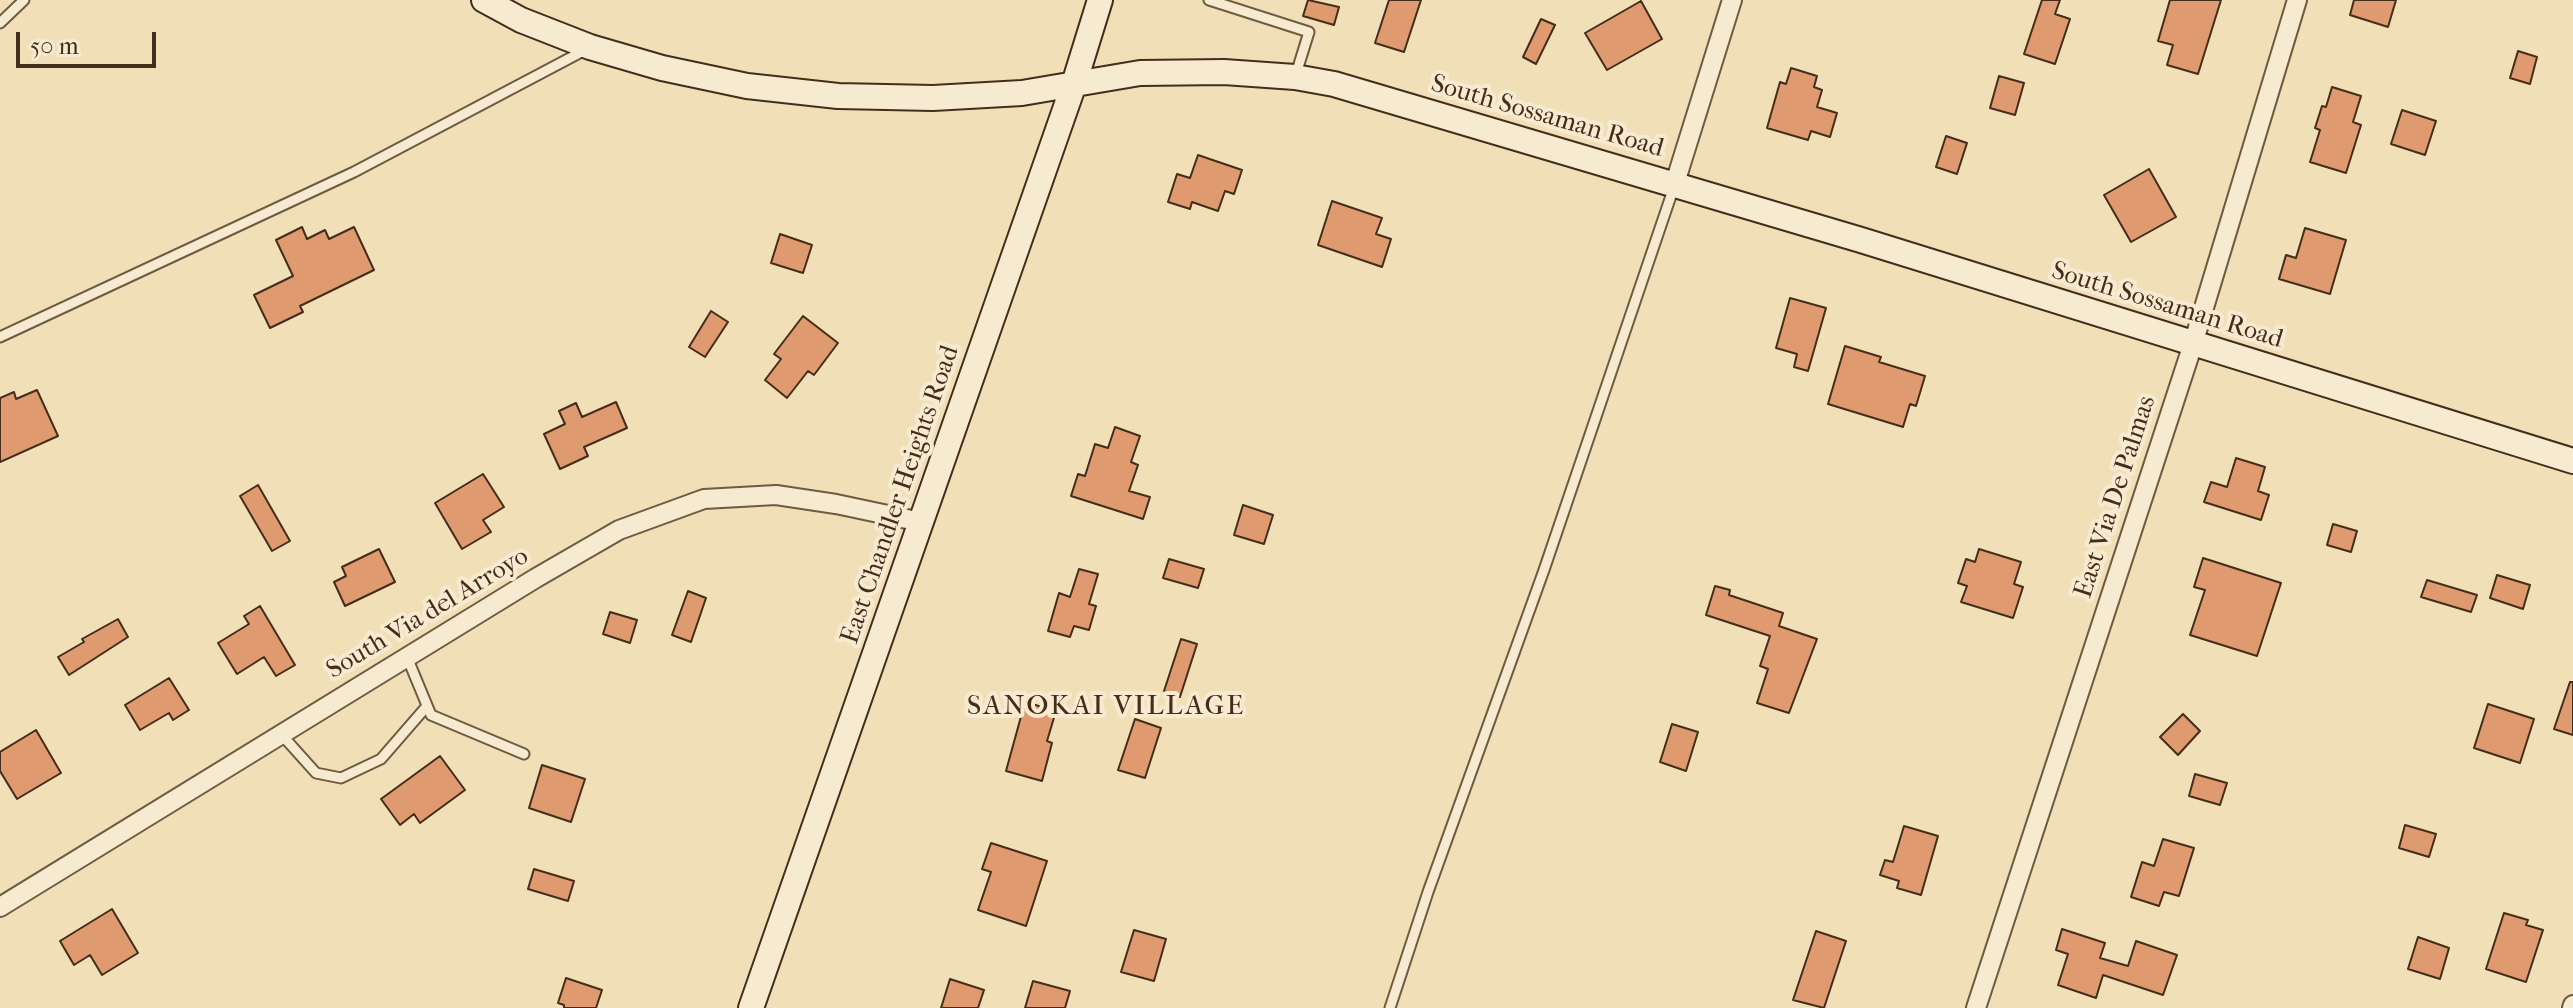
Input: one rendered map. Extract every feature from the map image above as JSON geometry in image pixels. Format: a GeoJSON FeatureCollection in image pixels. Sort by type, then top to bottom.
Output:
{"type":"FeatureCollection","features":[{"type":"Feature","properties":{"kind":"main road","name":"South Sossaman Road"},"geometry":{"type":"LineString","coordinates":[[484,0],[521,20],[590,47],[662,68],[747,86],[838,96],[933,98],[1022,93],[1140,73],[1224,72],[1295,77],[1334,84],[1675,183],[2573,461]]}},
{"type":"Feature","properties":{"kind":"main road","name":"East Chandler Heights Road"},"geometry":{"type":"LineString","coordinates":[[751,1008],[1074,84],[1100,0]]}},
{"type":"Feature","properties":{"kind":"street"},"geometry":{"type":"LineString","coordinates":[[1675,183],[1732,0]]}},
{"type":"Feature","properties":{"kind":"street","name":"East Via De Palmas"},"geometry":{"type":"LineString","coordinates":[[1976,1008],[2193,344],[2297,0]]}},
{"type":"Feature","properties":{"kind":"street","name":"South Via del Arroyo"},"geometry":{"type":"LineString","coordinates":[[0,907],[619,530],[704,499],[776,495],[921,522]]}},
{"type":"Feature","properties":{"kind":"lane"},"geometry":{"type":"LineString","coordinates":[[0,23],[24,0]]}},
{"type":"Feature","properties":{"kind":"lane"},"geometry":{"type":"LineString","coordinates":[[1209,0],[1309,32],[1295,77]]}},
{"type":"Feature","properties":{"kind":"lane"},"geometry":{"type":"LineString","coordinates":[[0,337],[354,172],[590,47]]}},
{"type":"Feature","properties":{"kind":"lane"},"geometry":{"type":"LineString","coordinates":[[1390,1008],[1428,892],[1544,570],[1675,183]]}},
{"type":"Feature","properties":{"kind":"lane"},"geometry":{"type":"LineString","coordinates":[[407,657],[431,715],[524,754]]}},
{"type":"Feature","properties":{"kind":"lane"},"geometry":{"type":"LineString","coordinates":[[281,734],[316,773],[341,778],[381,759],[427,706]]}},
{"type":"Feature","properties":{"kind":"building"},"geometry":{"type":"Polygon","coordinates":[[[1308,0],[1339,7],[1334,25],[1303,16],[1308,0]]]}},
{"type":"Feature","properties":{"kind":"building"},"geometry":{"type":"Polygon","coordinates":[[[1389,0],[1421,0],[1404,52],[1375,43],[1389,0]]]}},
{"type":"Feature","properties":{"kind":"building"},"geometry":{"type":"Polygon","coordinates":[[[2042,0],[2060,0],[2055,14],[2070,19],[2055,64],[2024,54],[2042,0]]]}},
{"type":"Feature","properties":{"kind":"building"},"geometry":{"type":"Polygon","coordinates":[[[2170,0],[2221,0],[2198,74],[2167,65],[2173,45],[2158,41],[2170,0]]]}},
{"type":"Feature","properties":{"kind":"building"},"geometry":{"type":"Polygon","coordinates":[[[2354,0],[2396,0],[2388,27],[2350,15],[2354,0]]]}},
{"type":"Feature","properties":{"kind":"building"},"geometry":{"type":"Polygon","coordinates":[[[1641,1],[1662,39],[1607,70],[1585,33],[1641,1]]]}},
{"type":"Feature","properties":{"kind":"building"},"geometry":{"type":"Polygon","coordinates":[[[1541,19],[1555,25],[1536,64],[1523,57],[1541,19]]]}},
{"type":"Feature","properties":{"kind":"building"},"geometry":{"type":"Polygon","coordinates":[[[2518,51],[2537,57],[2530,84],[2510,78],[2518,51]]]}},
{"type":"Feature","properties":{"kind":"building"},"geometry":{"type":"Polygon","coordinates":[[[1791,68],[1817,76],[1814,87],[1822,90],[1817,107],[1837,113],[1830,137],[1811,131],[1808,140],[1767,128],[1780,82],[1786,84],[1791,68]]]}},
{"type":"Feature","properties":{"kind":"building"},"geometry":{"type":"Polygon","coordinates":[[[1999,76],[2024,83],[2015,115],[1990,108],[1999,76]]]}},
{"type":"Feature","properties":{"kind":"building"},"geometry":{"type":"Polygon","coordinates":[[[2332,87],[2361,96],[2353,122],[2361,125],[2346,173],[2310,162],[2320,130],[2315,128],[2332,87]]]}},
{"type":"Feature","properties":{"kind":"building"},"geometry":{"type":"Polygon","coordinates":[[[2402,110],[2436,121],[2425,155],[2391,144],[2402,110]]]}},
{"type":"Feature","properties":{"kind":"building"},"geometry":{"type":"Polygon","coordinates":[[[1946,136],[1967,143],[1957,174],[1936,167],[1946,136]]]}},
{"type":"Feature","properties":{"kind":"building"},"geometry":{"type":"Polygon","coordinates":[[[1198,155],[1242,170],[1234,194],[1225,191],[1218,211],[1192,202],[1190,209],[1168,202],[1177,174],[1190,178],[1198,155]]]}},
{"type":"Feature","properties":{"kind":"building"},"geometry":{"type":"Polygon","coordinates":[[[2149,169],[2176,217],[2131,242],[2104,195],[2149,169]]]}},
{"type":"Feature","properties":{"kind":"building"},"geometry":{"type":"Polygon","coordinates":[[[1332,201],[1382,218],[1376,234],[1391,239],[1382,267],[1318,245],[1332,201]]]}},
{"type":"Feature","properties":{"kind":"building"},"geometry":{"type":"Polygon","coordinates":[[[302,227],[307,239],[325,230],[329,239],[354,227],[374,270],[300,306],[303,312],[270,328],[254,295],[293,276],[276,240],[302,227]]]}},
{"type":"Feature","properties":{"kind":"building"},"geometry":{"type":"Polygon","coordinates":[[[2305,228],[2346,240],[2330,294],[2279,279],[2286,255],[2296,258],[2305,228]]]}},
{"type":"Feature","properties":{"kind":"building"},"geometry":{"type":"Polygon","coordinates":[[[780,234],[812,245],[803,273],[771,263],[780,234]]]}},
{"type":"Feature","properties":{"kind":"building"},"geometry":{"type":"Polygon","coordinates":[[[1790,298],[1826,308],[1808,371],[1794,367],[1797,354],[1776,348],[1790,298]]]}},
{"type":"Feature","properties":{"kind":"building"},"geometry":{"type":"Polygon","coordinates":[[[711,311],[728,322],[705,357],[689,347],[711,311]]]}},
{"type":"Feature","properties":{"kind":"building"},"geometry":{"type":"Polygon","coordinates":[[[803,316],[838,343],[814,375],[808,371],[787,398],[765,380],[781,359],[774,354],[803,316]]]}},
{"type":"Feature","properties":{"kind":"building"},"geometry":{"type":"Polygon","coordinates":[[[1845,346],[1881,357],[1879,362],[1925,376],[1916,406],[1910,404],[1903,427],[1828,404],[1845,346]]]}},
{"type":"Feature","properties":{"kind":"building"},"geometry":{"type":"Polygon","coordinates":[[[37,390],[58,436],[0,462],[0,398],[14,392],[16,399],[37,390]]]}},
{"type":"Feature","properties":{"kind":"building"},"geometry":{"type":"Polygon","coordinates":[[[616,402],[627,428],[584,447],[588,456],[560,469],[544,434],[565,424],[559,411],[576,403],[582,417],[616,402]]]}},
{"type":"Feature","properties":{"kind":"building"},"geometry":{"type":"Polygon","coordinates":[[[1115,427],[1140,436],[1131,462],[1138,465],[1129,491],[1150,497],[1143,519],[1071,496],[1078,474],[1085,476],[1095,444],[1108,448],[1115,427]]]}},
{"type":"Feature","properties":{"kind":"building"},"geometry":{"type":"Polygon","coordinates":[[[2236,458],[2265,467],[2258,491],[2269,495],[2261,520],[2204,502],[2211,482],[2227,487],[2236,458]]]}},
{"type":"Feature","properties":{"kind":"building"},"geometry":{"type":"Polygon","coordinates":[[[483,474],[504,507],[483,520],[491,532],[462,549],[435,503],[483,474]]]}},
{"type":"Feature","properties":{"kind":"building"},"geometry":{"type":"Polygon","coordinates":[[[258,485],[290,541],[272,551],[240,496],[258,485]]]}},
{"type":"Feature","properties":{"kind":"building"},"geometry":{"type":"Polygon","coordinates":[[[1243,505],[1273,515],[1264,544],[1234,535],[1243,505]]]}},
{"type":"Feature","properties":{"kind":"building"},"geometry":{"type":"Polygon","coordinates":[[[2333,524],[2357,531],[2351,552],[2327,545],[2333,524]]]}},
{"type":"Feature","properties":{"kind":"building"},"geometry":{"type":"Polygon","coordinates":[[[379,549],[395,582],[345,606],[334,582],[346,576],[342,567],[379,549]]]}},
{"type":"Feature","properties":{"kind":"building"},"geometry":{"type":"Polygon","coordinates":[[[1979,549],[2021,562],[2014,584],[2023,587],[2013,618],[1961,602],[1967,586],[1958,583],[1966,559],[1975,562],[1979,549]]]}},
{"type":"Feature","properties":{"kind":"building"},"geometry":{"type":"Polygon","coordinates":[[[2203,558],[2281,583],[2257,656],[2190,635],[2205,590],[2194,587],[2203,558]]]}},
{"type":"Feature","properties":{"kind":"building"},"geometry":{"type":"Polygon","coordinates":[[[1169,559],[1204,569],[1198,588],[1163,578],[1169,559]]]}},
{"type":"Feature","properties":{"kind":"building"},"geometry":{"type":"Polygon","coordinates":[[[1079,569],[1098,574],[1089,604],[1096,606],[1089,630],[1074,626],[1070,637],[1048,631],[1059,593],[1070,597],[1079,569]]]}},
{"type":"Feature","properties":{"kind":"building"},"geometry":{"type":"Polygon","coordinates":[[[2497,575],[2530,585],[2523,609],[2490,598],[2497,575]]]}},
{"type":"Feature","properties":{"kind":"building"},"geometry":{"type":"Polygon","coordinates":[[[2427,580],[2477,595],[2471,612],[2421,597],[2427,580]]]}},
{"type":"Feature","properties":{"kind":"building"},"geometry":{"type":"Polygon","coordinates":[[[1715,586],[1730,590],[1729,595],[1783,613],[1779,626],[1817,639],[1789,713],[1757,703],[1768,669],[1760,666],[1770,636],[1706,615],[1715,586]]]}},
{"type":"Feature","properties":{"kind":"building"},"geometry":{"type":"Polygon","coordinates":[[[688,591],[706,598],[691,642],[672,635],[688,591]]]}},
{"type":"Feature","properties":{"kind":"building"},"geometry":{"type":"Polygon","coordinates":[[[260,606],[295,665],[276,676],[264,657],[237,674],[218,643],[249,624],[244,616],[260,606]]]}},
{"type":"Feature","properties":{"kind":"building"},"geometry":{"type":"Polygon","coordinates":[[[610,612],[637,620],[630,643],[603,634],[610,612]]]}},
{"type":"Feature","properties":{"kind":"building"},"geometry":{"type":"Polygon","coordinates":[[[118,619],[128,637],[69,675],[58,657],[118,619]]]}},
{"type":"Feature","properties":{"kind":"building"},"geometry":{"type":"Polygon","coordinates":[[[1181,639],[1197,644],[1180,697],[1164,691],[1181,639]]]}},
{"type":"Feature","properties":{"kind":"building"},"geometry":{"type":"Polygon","coordinates":[[[169,678],[189,710],[173,720],[169,713],[140,730],[125,705],[169,678]]]}},
{"type":"Feature","properties":{"kind":"building"},"geometry":{"type":"Polygon","coordinates":[[[2570,682],[2573,682],[2573,735],[2554,729],[2570,682]]]}},
{"type":"Feature","properties":{"kind":"building"},"geometry":{"type":"Polygon","coordinates":[[[1025,702],[1056,711],[1047,741],[1052,743],[1042,781],[1006,771],[1025,702]]]}},
{"type":"Feature","properties":{"kind":"building"},"geometry":{"type":"Polygon","coordinates":[[[2488,704],[2534,719],[2520,763],[2474,748],[2488,704]]]}},
{"type":"Feature","properties":{"kind":"building"},"geometry":{"type":"Polygon","coordinates":[[[2183,714],[2200,731],[2178,755],[2160,737],[2183,714]]]}},
{"type":"Feature","properties":{"kind":"building"},"geometry":{"type":"Polygon","coordinates":[[[1135,719],[1161,728],[1145,778],[1118,770],[1135,719]]]}},
{"type":"Feature","properties":{"kind":"building"},"geometry":{"type":"Polygon","coordinates":[[[1672,724],[1698,732],[1686,771],[1660,762],[1672,724]]]}},
{"type":"Feature","properties":{"kind":"building"},"geometry":{"type":"Polygon","coordinates":[[[36,730],[61,773],[17,799],[0,771],[0,752],[36,730]]]}},
{"type":"Feature","properties":{"kind":"building"},"geometry":{"type":"Polygon","coordinates":[[[440,756],[465,790],[420,823],[414,814],[400,825],[381,799],[440,756]]]}},
{"type":"Feature","properties":{"kind":"building"},"geometry":{"type":"Polygon","coordinates":[[[542,765],[585,779],[571,822],[529,808],[542,765]]]}},
{"type":"Feature","properties":{"kind":"building"},"geometry":{"type":"Polygon","coordinates":[[[2195,774],[2227,783],[2220,805],[2189,796],[2195,774]]]}},
{"type":"Feature","properties":{"kind":"building"},"geometry":{"type":"Polygon","coordinates":[[[2405,825],[2436,834],[2429,857],[2399,848],[2405,825]]]}},
{"type":"Feature","properties":{"kind":"building"},"geometry":{"type":"Polygon","coordinates":[[[1904,826],[1938,836],[1921,895],[1897,888],[1899,881],[1880,875],[1885,860],[1893,862],[1904,826]]]}},
{"type":"Feature","properties":{"kind":"building"},"geometry":{"type":"Polygon","coordinates":[[[2163,839],[2194,848],[2179,896],[2164,892],[2159,906],[2131,897],[2142,862],[2154,866],[2163,839]]]}},
{"type":"Feature","properties":{"kind":"building"},"geometry":{"type":"Polygon","coordinates":[[[991,843],[1047,861],[1026,926],[978,910],[991,872],[982,869],[991,843]]]}},
{"type":"Feature","properties":{"kind":"building"},"geometry":{"type":"Polygon","coordinates":[[[534,869],[574,881],[568,901],[528,889],[534,869]]]}},
{"type":"Feature","properties":{"kind":"building"},"geometry":{"type":"Polygon","coordinates":[[[112,909],[138,953],[102,975],[90,955],[74,965],[60,941],[112,909]]]}},
{"type":"Feature","properties":{"kind":"building"},"geometry":{"type":"Polygon","coordinates":[[[2504,913],[2528,920],[2526,925],[2543,930],[2526,982],[2486,969],[2504,913]]]}},
{"type":"Feature","properties":{"kind":"building"},"geometry":{"type":"Polygon","coordinates":[[[2062,929],[2105,943],[2100,958],[2128,966],[2136,941],[2177,955],[2163,995],[2103,975],[2096,998],[2058,985],[2068,954],[2056,950],[2062,929]]]}},
{"type":"Feature","properties":{"kind":"building"},"geometry":{"type":"Polygon","coordinates":[[[1134,930],[1166,939],[1154,981],[1121,972],[1134,930]]]}},
{"type":"Feature","properties":{"kind":"building"},"geometry":{"type":"Polygon","coordinates":[[[1816,931],[1846,941],[1824,1008],[1793,1000],[1816,931]]]}},
{"type":"Feature","properties":{"kind":"building"},"geometry":{"type":"Polygon","coordinates":[[[2418,937],[2449,948],[2440,979],[2408,969],[2418,937]]]}},
{"type":"Feature","properties":{"kind":"building"},"geometry":{"type":"Polygon","coordinates":[[[566,978],[602,990],[596,1008],[564,1008],[558,1003],[566,978]]]}},
{"type":"Feature","properties":{"kind":"building"},"geometry":{"type":"Polygon","coordinates":[[[950,979],[984,990],[978,1008],[941,1008],[950,979]]]}},
{"type":"Feature","properties":{"kind":"building"},"geometry":{"type":"Polygon","coordinates":[[[1033,981],[1070,991],[1065,1008],[1025,1008],[1033,981]]]}},
{"type":"Feature","properties":{"kind":"district","name":"SANOKAI VILLAGE"},"geometry":{"type":"Point","coordinates":[1106,707]}}]}
